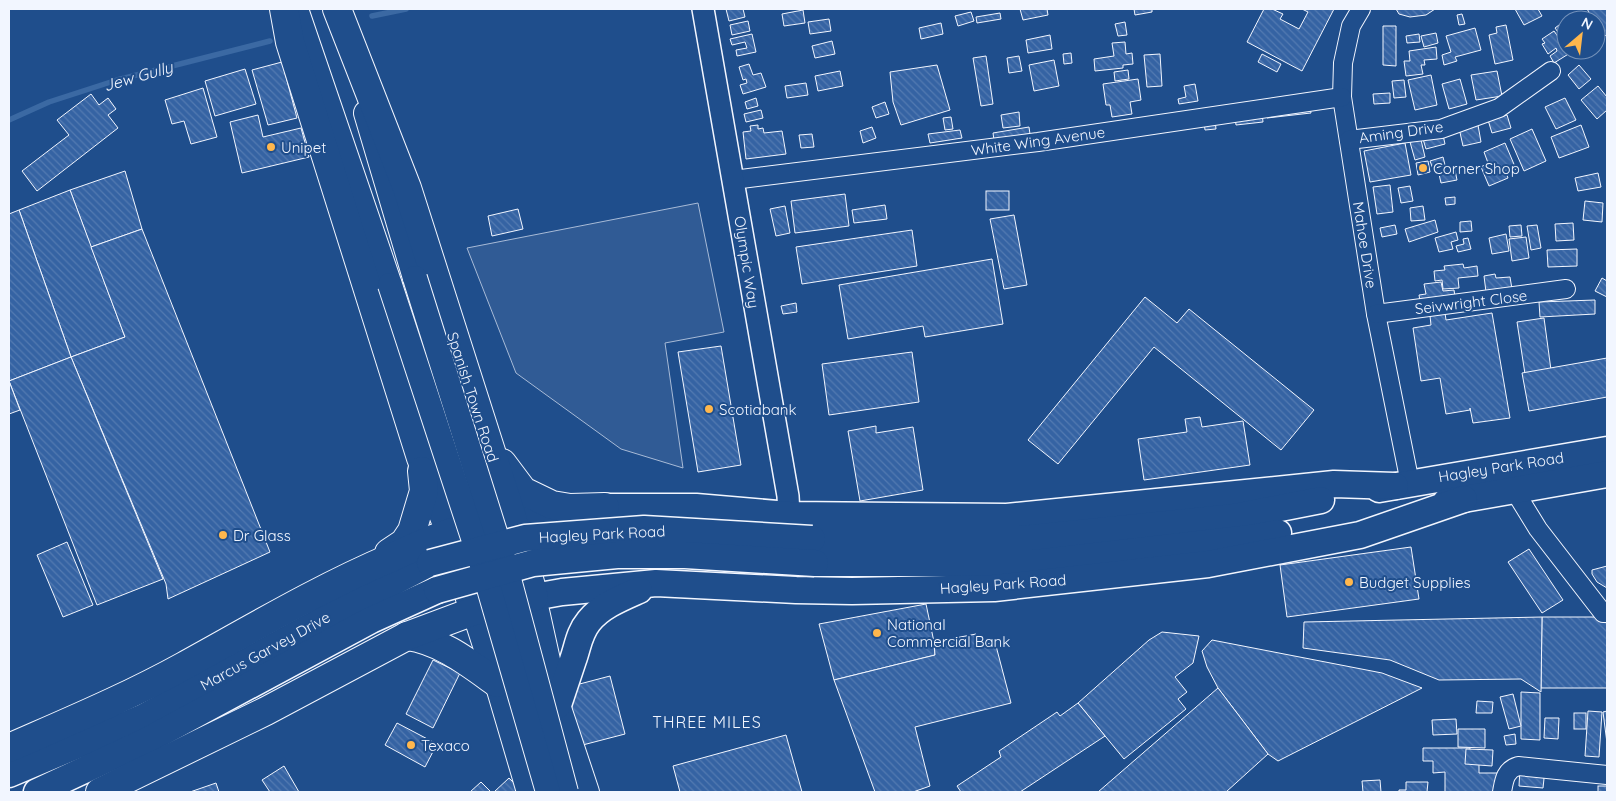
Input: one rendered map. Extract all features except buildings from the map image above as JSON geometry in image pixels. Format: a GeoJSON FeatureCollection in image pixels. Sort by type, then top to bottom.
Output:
{"type":"FeatureCollection","features":[{"type":"Feature","properties":{"kind":"highway"},"geometry":{"type":"LineString","coordinates":[[284,9],[293,52],[421,458],[450,532],[474,611]]}},
{"type":"Feature","properties":{"kind":"highway","name":"Spanish Town Road"},"geometry":{"type":"LineString","coordinates":[[336,9],[407,188],[478,412],[518,528],[534,597]]}},
{"type":"Feature","properties":{"kind":"highway"},"geometry":{"type":"LineString","coordinates":[[478,412],[498,458],[523,491],[552,505],[570,508],[605,508]]}},
{"type":"Feature","properties":{"kind":"highway"},"geometry":{"type":"LineString","coordinates":[[367,568],[404,543],[412,532],[424,492],[421,458]]}},
{"type":"Feature","properties":{"kind":"highway","name":"Marcus Garvey Drive"},"geometry":{"type":"LineString","coordinates":[[9,748],[84,715],[182,667],[283,610],[367,568],[450,532],[518,528]]}},
{"type":"Feature","properties":{"kind":"highway"},"geometry":{"type":"LineString","coordinates":[[100,792],[266,710],[407,636],[474,611],[534,597]]}},
{"type":"Feature","properties":{"kind":"highway"},"geometry":{"type":"LineString","coordinates":[[407,636],[424,639],[443,647],[497,683]]}},
{"type":"Feature","properties":{"kind":"main road"},"geometry":{"type":"LineString","coordinates":[[296,9],[390,285],[483,568],[548,792]]}},
{"type":"Feature","properties":{"kind":"main road","name":"Spanish Town Road"},"geometry":{"type":"LineString","coordinates":[[336,9],[415,278],[505,564],[566,792]]}},
{"type":"Feature","properties":{"kind":"main road","name":"Hagley Park Road"},"geometry":{"type":"LineString","coordinates":[[533,564],[617,555],[814,551],[1021,539],[1234,517],[1402,484],[1607,450]]}},
{"type":"Feature","properties":{"kind":"main road","name":"Hagley Park Road"},"geometry":{"type":"LineString","coordinates":[[518,528],[644,529],[814,551],[1034,563],[1250,538],[1607,474]]}},
{"type":"Feature","properties":{"kind":"main road","name":"Hagley Park Road"},"geometry":{"type":"LineString","coordinates":[[518,528],[605,508],[696,507],[789,515],[1007,517],[1334,484],[1402,484]]}},
{"type":"Feature","properties":{"kind":"main road","name":"Hagley Park Road"},"geometry":{"type":"LineString","coordinates":[[534,597],[562,592],[656,582],[796,590],[852,591],[994,588],[1208,564],[1360,535],[1464,499]]}},
{"type":"Feature","properties":{"kind":"main road"},"geometry":{"type":"LineString","coordinates":[[558,705],[574,658],[579,636],[589,620],[602,608],[656,582],[738,570],[766,555],[789,515]]}},
{"type":"Feature","properties":{"kind":"main road","name":"Marcus Garvey Drive"},"geometry":{"type":"LineString","coordinates":[[37,792],[344,608],[430,563],[518,528]]}},
{"type":"Feature","properties":{"kind":"main road","name":"Marcus Garvey Drive"},"geometry":{"type":"LineString","coordinates":[[9,774],[145,729],[437,590],[533,564]]}},
{"type":"Feature","properties":{"kind":"main road","name":"Spanish Town Road"},"geometry":{"type":"LineString","coordinates":[[534,597],[558,705],[587,792]]}},
{"type":"Feature","properties":{"kind":"main road"},"geometry":{"type":"LineString","coordinates":[[474,611],[529,792]]}},
{"type":"Feature","properties":{"kind":"street","name":"Olympic Way"},"geometry":{"type":"LineString","coordinates":[[703,9],[788,496],[789,515]]}},
{"type":"Feature","properties":{"kind":"street","name":"Mahoe Drive"},"geometry":{"type":"LineString","coordinates":[[1361,9],[1352,26],[1343,63],[1342,97],[1402,484]]}},
{"type":"Feature","properties":{"kind":"street","name":"Aming Drive"},"geometry":{"type":"LineString","coordinates":[[1349,140],[1441,128],[1499,108],[1552,71]]}},
{"type":"Feature","properties":{"kind":"street","name":"White Wing Avenue"},"geometry":{"type":"LineString","coordinates":[[734,180],[1038,142],[1342,97]]}},
{"type":"Feature","properties":{"kind":"street","name":"Seivwright Close"},"geometry":{"type":"LineString","coordinates":[[1376,314],[1566,290]]}},
{"type":"Feature","properties":{"kind":"street"},"geometry":{"type":"LineString","coordinates":[[1514,490],[1538,529],[1603,613],[1607,612]]}},
{"type":"Feature","properties":{"kind":"street"},"geometry":{"type":"LineString","coordinates":[[1502,792],[1506,775],[1513,767],[1518,766],[1607,775]]}},
{"type":"Feature","properties":{"kind":"shaded area"},"geometry":{"type":"Polygon","coordinates":[[[698,203],[724,332],[665,343],[683,468],[621,449],[516,373],[467,248],[698,203]]]}},
{"type":"Feature","properties":{"kind":"waterway","name":"Jew Gully"},"geometry":{"type":"LineString","coordinates":[[372,16],[406,9]]}},
{"type":"Feature","properties":{"kind":"waterway","name":"Jew Gully"},"geometry":{"type":"LineString","coordinates":[[9,120],[49,102],[117,80],[270,41]]}},
{"type":"Feature","properties":{"kind":"place","name":"Unipet"},"geometry":{"type":"Point","coordinates":[271,147]}},
{"type":"Feature","properties":{"kind":"place","name":"Corner Shop"},"geometry":{"type":"Point","coordinates":[1423,168]}},
{"type":"Feature","properties":{"kind":"place","name":"Scotiabank"},"geometry":{"type":"Point","coordinates":[709,409]}},
{"type":"Feature","properties":{"kind":"place","name":"Dr Glass"},"geometry":{"type":"Point","coordinates":[223,535]}},
{"type":"Feature","properties":{"kind":"place","name":"Budget Supplies"},"geometry":{"type":"Point","coordinates":[1349,582]}},
{"type":"Feature","properties":{"kind":"place","name":"National Commercial Bank"},"geometry":{"type":"Point","coordinates":[877,633]}},
{"type":"Feature","properties":{"kind":"place","name":"Texaco"},"geometry":{"type":"Point","coordinates":[411,745]}},
{"type":"Feature","properties":{"kind":"district","name":"THREE MILES"},"geometry":{"type":"Point","coordinates":[707,722]}}]}
